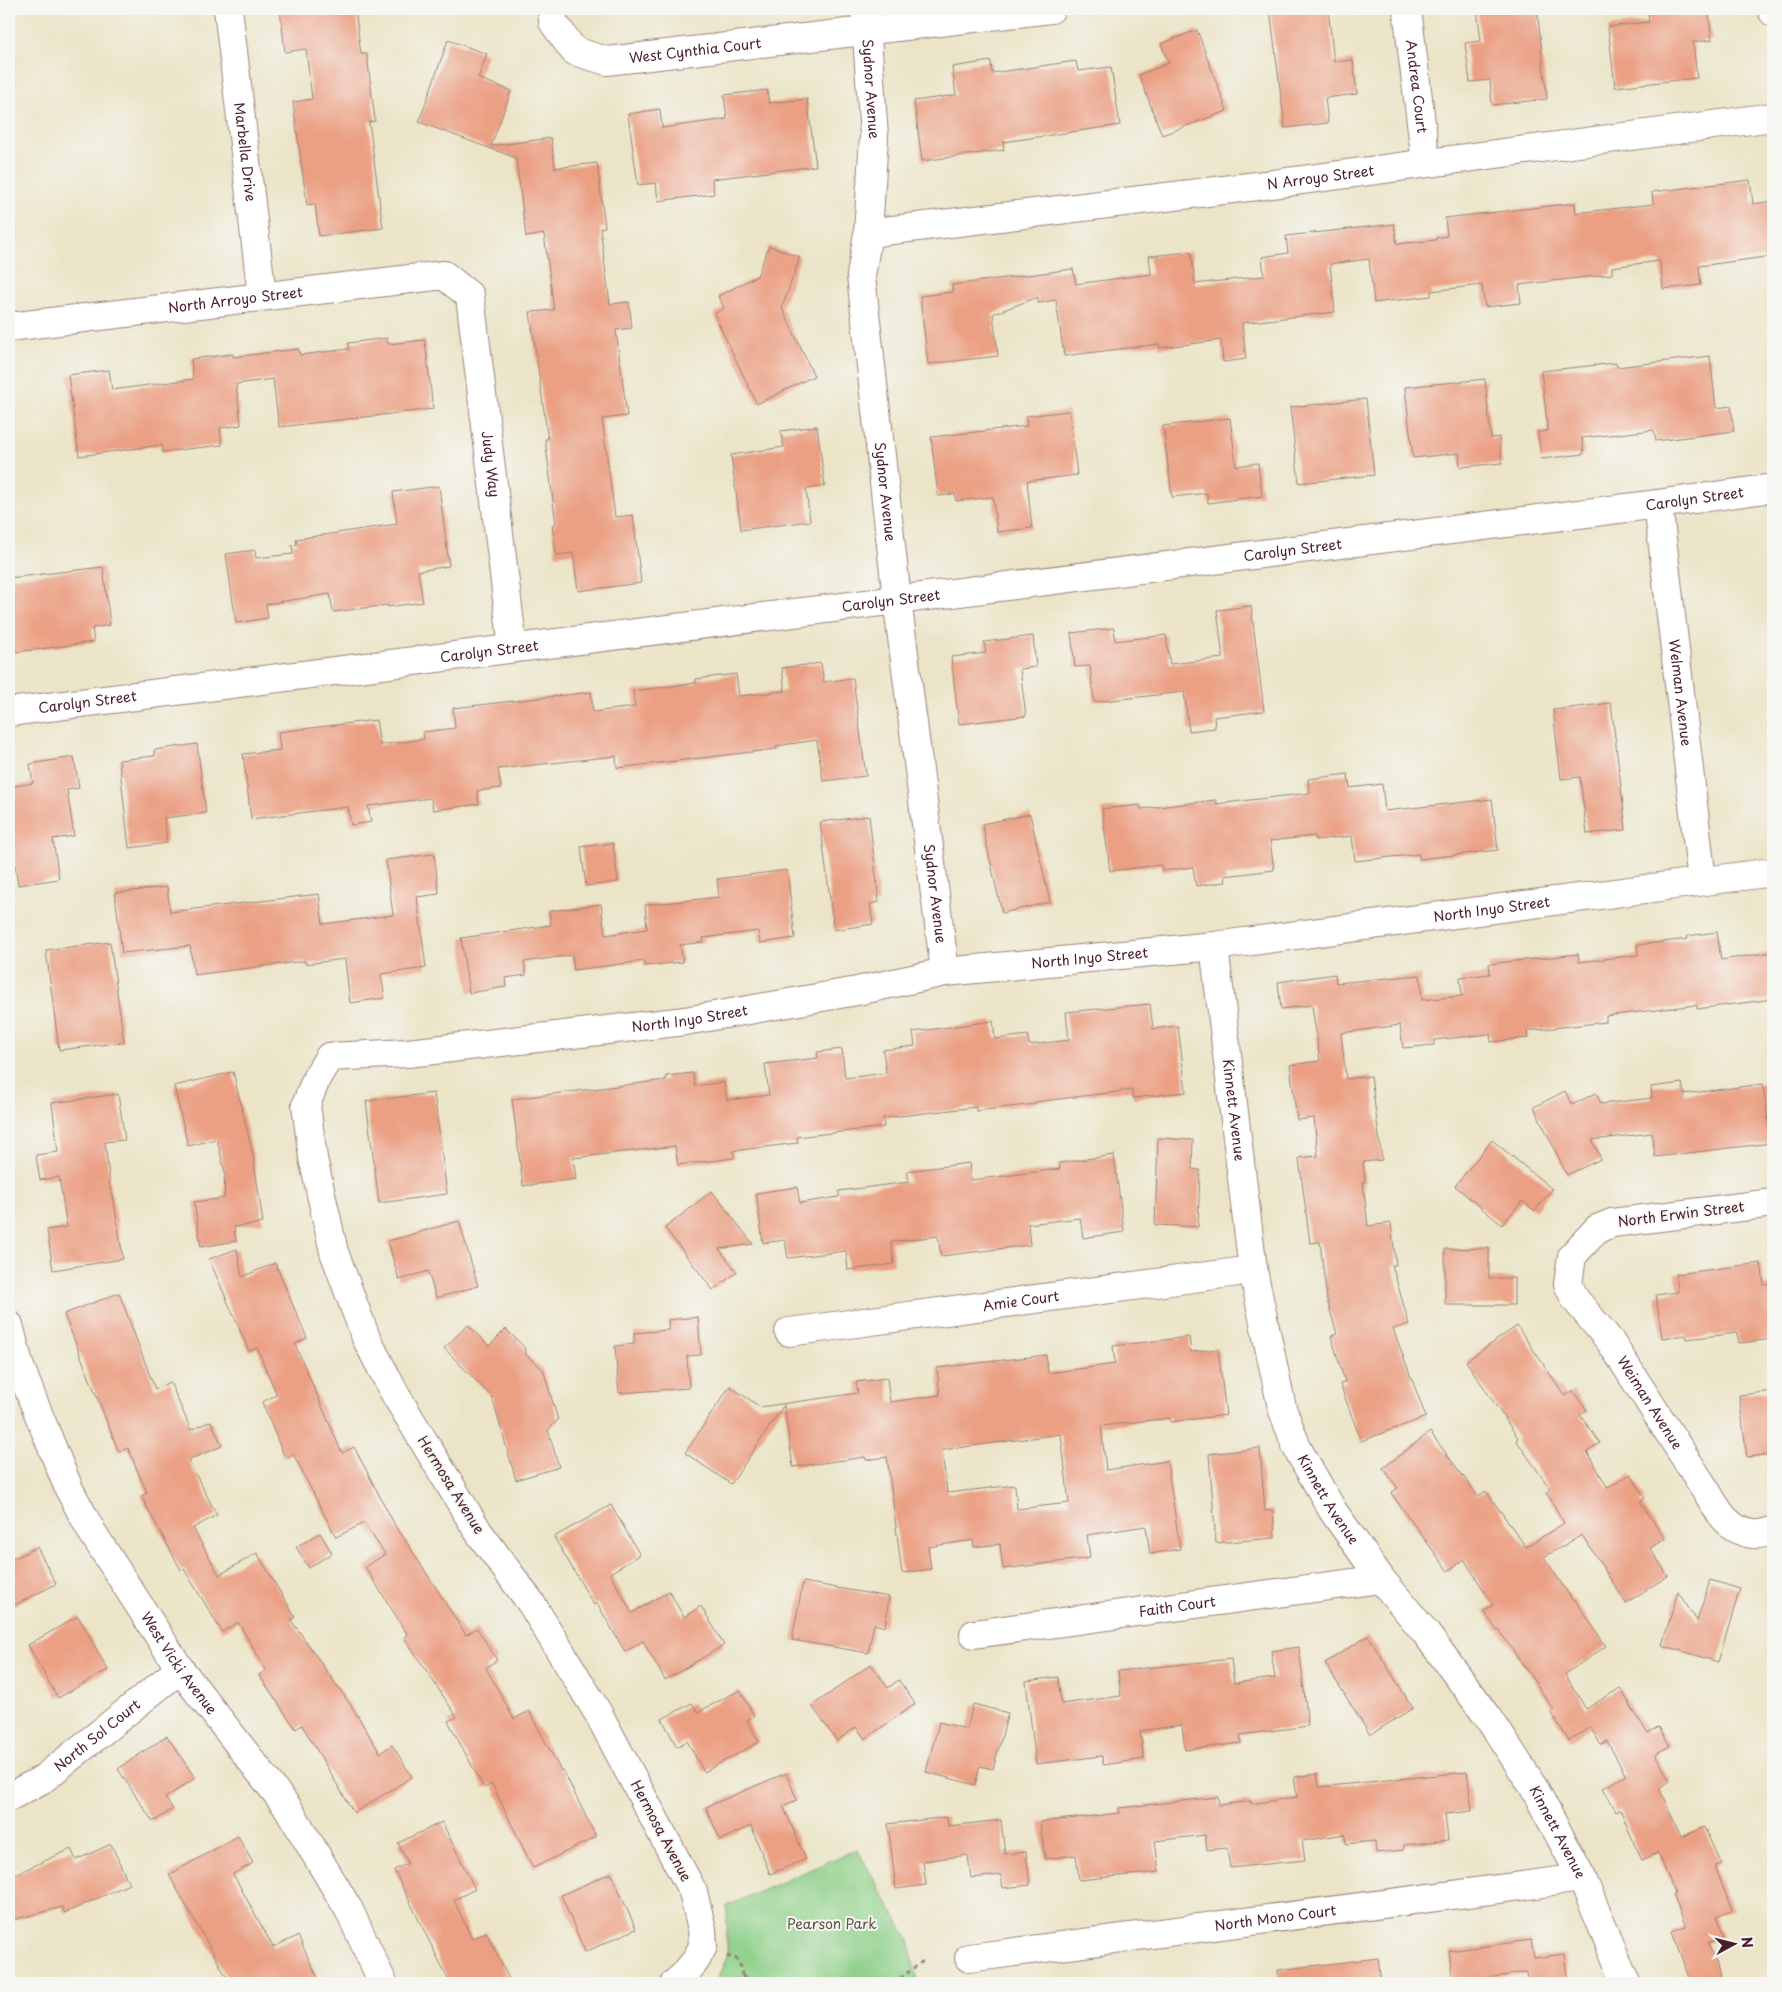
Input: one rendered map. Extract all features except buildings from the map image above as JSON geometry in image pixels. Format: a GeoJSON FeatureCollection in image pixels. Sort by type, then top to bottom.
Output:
{"type":"FeatureCollection","features":[{"type":"Feature","properties":{"kind":"street","name":"Marbella Drive"},"geometry":{"type":"LineString","coordinates":[[228,9],[262,296]]}},
{"type":"Feature","properties":{"kind":"street","name":"West Cynthia Court"},"geometry":{"type":"LineString","coordinates":[[552,9],[553,22],[574,51],[607,60],[866,19],[1051,9]]}},
{"type":"Feature","properties":{"kind":"street","name":"Andrea Court"},"geometry":{"type":"LineString","coordinates":[[1407,9],[1426,163]]}},
{"type":"Feature","properties":{"kind":"street","name":"Sydnor Avenue"},"geometry":{"type":"LineString","coordinates":[[866,19],[874,136],[868,233],[861,276],[897,599],[945,972]]}},
{"type":"Feature","properties":{"kind":"street","name":"N Arroyo Street"},"geometry":{"type":"LineString","coordinates":[[868,233],[1247,187],[1773,117]]}},
{"type":"Feature","properties":{"kind":"street","name":"North Arroyo Street"},"geometry":{"type":"LineString","coordinates":[[9,327],[444,275],[457,285]]}},
{"type":"Feature","properties":{"kind":"street","name":"Judy Way"},"geometry":{"type":"LineString","coordinates":[[457,285],[470,296],[513,648]]}},
{"type":"Feature","properties":{"kind":"street","name":"Carolyn Street"},"geometry":{"type":"LineString","coordinates":[[9,712],[1773,488]]}},
{"type":"Feature","properties":{"kind":"street","name":"Welman Avenue"},"geometry":{"type":"LineString","coordinates":[[1658,504],[1702,881]]}},
{"type":"Feature","properties":{"kind":"street","name":"North Inyo Street"},"geometry":{"type":"LineString","coordinates":[[408,1053],[685,1021],[800,999],[858,991],[945,972],[1214,946],[1773,872]]}},
{"type":"Feature","properties":{"kind":"street","name":"Kinnett Avenue"},"geometry":{"type":"LineString","coordinates":[[1214,946],[1253,1270],[1282,1408],[1297,1448],[1332,1511],[1381,1579],[1425,1632],[1488,1717],[1533,1786],[1582,1878],[1626,1983]]}},
{"type":"Feature","properties":{"kind":"street","name":"Hermosa Avenue"},"geometry":{"type":"LineString","coordinates":[[408,1053],[329,1056],[314,1084],[306,1105],[313,1158],[334,1252],[366,1338],[395,1394],[478,1531],[531,1603],[598,1713],[694,1892],[702,1928],[703,1946],[696,1960],[675,1983]]}},
{"type":"Feature","properties":{"kind":"street","name":"North Erwin Street"},"geometry":{"type":"LineString","coordinates":[[1572,1256],[1596,1229],[1612,1223],[1773,1202]]}},
{"type":"Feature","properties":{"kind":"street","name":"Weiman Avenue"},"geometry":{"type":"LineString","coordinates":[[1572,1256],[1568,1284],[1575,1299],[1610,1341],[1720,1515],[1738,1529],[1763,1533]]}},
{"type":"Feature","properties":{"kind":"street","name":"Amie Court"},"geometry":{"type":"LineString","coordinates":[[788,1332],[1253,1270]]}},
{"type":"Feature","properties":{"kind":"street","name":"West Vicki Avenue"},"geometry":{"type":"LineString","coordinates":[[9,1325],[19,1364],[69,1489],[92,1532],[180,1669],[288,1808],[349,1910],[383,1983]]}},
{"type":"Feature","properties":{"kind":"street","name":"Faith Court"},"geometry":{"type":"LineString","coordinates":[[974,1634],[1381,1579]]}},
{"type":"Feature","properties":{"kind":"street","name":"North Sol Court"},"geometry":{"type":"LineString","coordinates":[[9,1797],[43,1779],[180,1669]]}},
{"type":"Feature","properties":{"kind":"street","name":"North Mono Court"},"geometry":{"type":"LineString","coordinates":[[969,1958],[1582,1878]]}},
{"type":"Feature","properties":{"kind":"path"},"geometry":{"type":"LineString","coordinates":[[728,1956],[737,1959],[741,1967],[742,1976],[736,1983]]}},
{"type":"Feature","properties":{"kind":"path"},"geometry":{"type":"LineString","coordinates":[[894,1983],[923,1961]]}},
{"type":"Feature","properties":{"kind":"path"},"geometry":{"type":"LineString","coordinates":[[742,1976],[759,1983]]}},
{"type":"Feature","properties":{"kind":"green space","name":"Pearson Park"},"geometry":{"type":"Polygon","coordinates":[[[857,1849],[909,1940],[917,1983],[716,1983],[727,1956],[727,1906],[857,1849]]]}}]}
